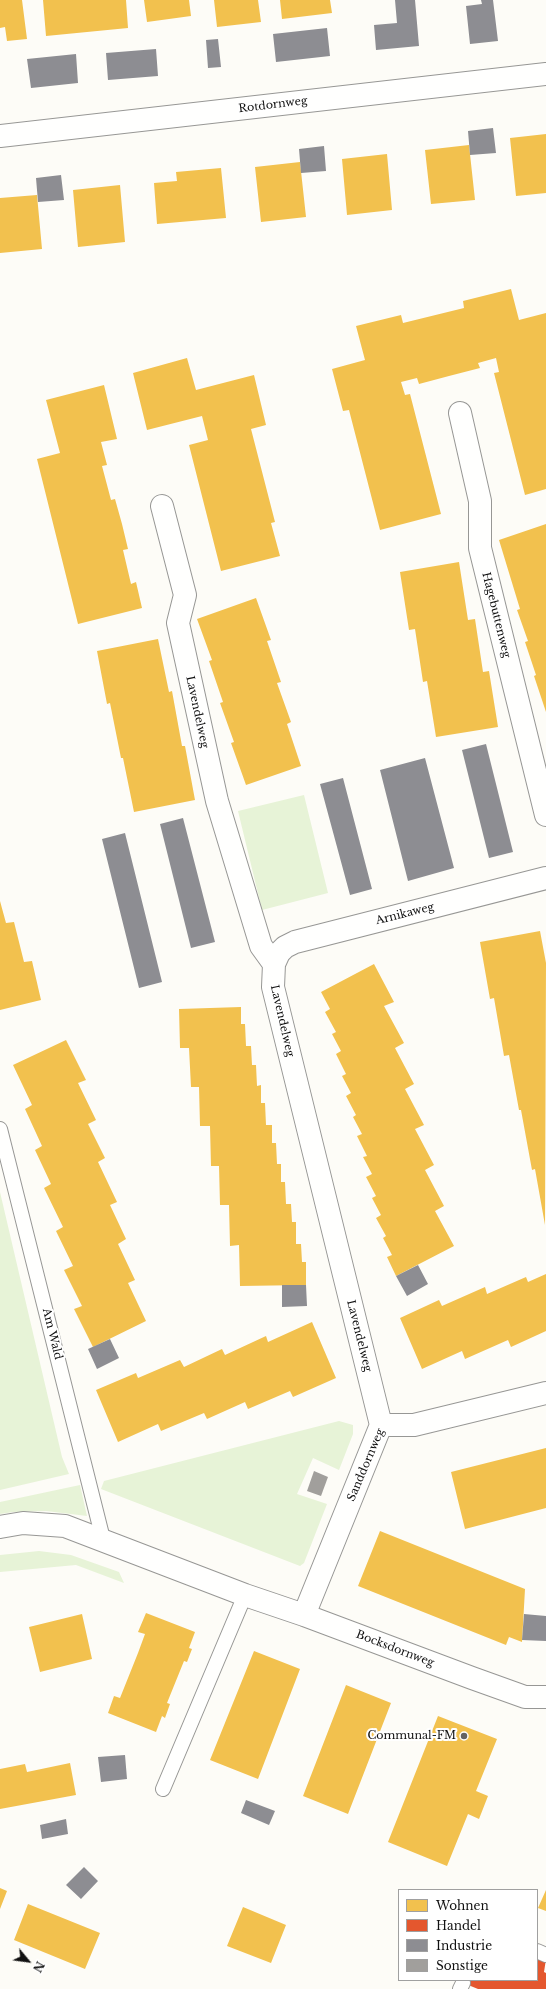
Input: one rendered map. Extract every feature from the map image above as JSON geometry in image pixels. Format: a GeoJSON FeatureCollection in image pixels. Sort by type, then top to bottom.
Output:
{"type":"FeatureCollection","features":[{"type":"Feature","properties":{"kind":"street","name":"Rotdornweg"},"geometry":{"type":"LineString","coordinates":[[0,136],[546,74]]}},
{"type":"Feature","properties":{"kind":"street","name":"Hagebuttenweg"},"geometry":{"type":"LineString","coordinates":[[460,414],[480,501],[480,548],[546,815]]}},
{"type":"Feature","properties":{"kind":"street","name":"Lavendelweg"},"geometry":{"type":"LineString","coordinates":[[162,506],[185,595],[178,623],[217,801],[261,946],[274,964],[273,988],[381,1425]]}},
{"type":"Feature","properties":{"kind":"street","name":"Arnikaweg"},"geometry":{"type":"LineString","coordinates":[[274,964],[282,950],[295,942],[546,878]]}},
{"type":"Feature","properties":{"kind":"street","name":"Sanddornweg"},"geometry":{"type":"LineString","coordinates":[[304,1615],[381,1425],[414,1425],[546,1393]]}},
{"type":"Feature","properties":{"kind":"street","name":"Bocksdornweg"},"geometry":{"type":"LineString","coordinates":[[0,1527],[23,1523],[65,1526],[103,1539],[245,1595],[304,1615],[525,1697],[546,1697]]}},
{"type":"Feature","properties":{"kind":"lane","name":"Am Wald"},"geometry":{"type":"LineString","coordinates":[[0,1129],[103,1539]]}},
{"type":"Feature","properties":{"kind":"lane"},"geometry":{"type":"LineString","coordinates":[[163,1789],[245,1595]]}},
{"type":"Feature","properties":{"kind":"green space"},"geometry":{"type":"Polygon","coordinates":[[[304,795],[328,893],[262,910],[238,811],[304,795]]]}},
{"type":"Feature","properties":{"kind":"green space"},"geometry":{"type":"Polygon","coordinates":[[[0,1192],[62,1457],[69,1474],[0,1490],[0,1192]]]}},
{"type":"Feature","properties":{"kind":"green space"},"geometry":{"type":"Polygon","coordinates":[[[339,1421],[353,1425],[353,1434],[339,1470],[313,1458],[297,1494],[327,1504],[304,1563],[300,1566],[101,1489],[104,1481],[339,1421]]]}},
{"type":"Feature","properties":{"kind":"green space"},"geometry":{"type":"Polygon","coordinates":[[[80,1485],[87,1516],[46,1511],[0,1514],[0,1502],[80,1485]]]}},
{"type":"Feature","properties":{"kind":"green space"},"geometry":{"type":"Polygon","coordinates":[[[39,1551],[71,1555],[119,1572],[124,1583],[76,1565],[0,1572],[0,1555],[39,1551]]]}},
{"type":"Feature","properties":{"kind":"building: Wohnen"},"geometry":{"type":"Polygon","coordinates":[[[0,0],[22,0],[27,39],[7,41],[5,27],[0,28],[0,0]]]}},
{"type":"Feature","properties":{"kind":"building: Wohnen"},"geometry":{"type":"Polygon","coordinates":[[[43,0],[126,0],[128,28],[46,36],[43,0]]]}},
{"type":"Feature","properties":{"kind":"building: Wohnen"},"geometry":{"type":"Polygon","coordinates":[[[144,0],[189,0],[191,16],[147,22],[144,0]]]}},
{"type":"Feature","properties":{"kind":"building: Wohnen"},"geometry":{"type":"Polygon","coordinates":[[[214,0],[258,0],[261,22],[217,27],[214,0]]]}},
{"type":"Feature","properties":{"kind":"building: Wohnen"},"geometry":{"type":"Polygon","coordinates":[[[280,0],[330,0],[332,13],[282,19],[280,0]]]}},
{"type":"Feature","properties":{"kind":"building: Wohnen"},"geometry":{"type":"Polygon","coordinates":[[[546,134],[546,193],[516,196],[510,138],[546,134]]]}},
{"type":"Feature","properties":{"kind":"building: Wohnen"},"geometry":{"type":"Polygon","coordinates":[[[469,145],[475,200],[431,204],[425,150],[469,145]]]}},
{"type":"Feature","properties":{"kind":"building: Wohnen"},"geometry":{"type":"Polygon","coordinates":[[[387,154],[392,210],[347,215],[342,159],[387,154]]]}},
{"type":"Feature","properties":{"kind":"building: Wohnen"},"geometry":{"type":"Polygon","coordinates":[[[300,162],[306,217],[261,222],[255,167],[300,162]]]}},
{"type":"Feature","properties":{"kind":"building: Wohnen"},"geometry":{"type":"Polygon","coordinates":[[[221,168],[226,218],[157,224],[154,183],[177,181],[176,172],[221,168]]]}},
{"type":"Feature","properties":{"kind":"building: Wohnen"},"geometry":{"type":"Polygon","coordinates":[[[120,185],[125,242],[78,247],[73,190],[120,185]]]}},
{"type":"Feature","properties":{"kind":"building: Wohnen"},"geometry":{"type":"Polygon","coordinates":[[[37,195],[42,249],[0,253],[0,198],[37,195]]]}},
{"type":"Feature","properties":{"kind":"building: Wohnen"},"geometry":{"type":"Polygon","coordinates":[[[511,289],[519,320],[546,313],[546,489],[525,495],[494,373],[499,372],[496,358],[478,363],[480,368],[419,384],[417,378],[401,382],[405,395],[410,394],[441,514],[380,530],[349,410],[343,411],[332,369],[365,360],[356,326],[401,315],[403,323],[464,308],[463,301],[511,289]]]}},
{"type":"Feature","properties":{"kind":"building: Wohnen"},"geometry":{"type":"Polygon","coordinates":[[[187,358],[196,390],[254,375],[266,425],[251,429],[275,522],[271,523],[280,556],[221,571],[189,445],[208,440],[202,416],[147,430],[133,373],[187,358]]]}},
{"type":"Feature","properties":{"kind":"building: Wohnen"},"geometry":{"type":"Polygon","coordinates":[[[104,385],[117,439],[101,442],[107,465],[102,466],[111,500],[115,499],[122,524],[128,549],[123,550],[131,584],[136,582],[142,608],[78,624],[37,459],[60,453],[46,400],[104,385]]]}},
{"type":"Feature","properties":{"kind":"building: Wohnen"},"geometry":{"type":"Polygon","coordinates":[[[546,524],[546,712],[534,676],[536,675],[525,642],[528,641],[517,610],[520,609],[499,540],[546,524]]]}},
{"type":"Feature","properties":{"kind":"building: Wohnen"},"geometry":{"type":"Polygon","coordinates":[[[459,562],[468,620],[475,619],[483,672],[489,671],[498,727],[436,737],[427,681],[423,682],[415,629],[409,630],[400,572],[459,562]]]}},
{"type":"Feature","properties":{"kind":"building: Wohnen"},"geometry":{"type":"Polygon","coordinates":[[[256,598],[271,640],[267,641],[281,682],[277,683],[291,722],[287,724],[301,766],[246,785],[231,743],[234,742],[220,703],[223,702],[209,661],[212,660],[197,619],[256,598]]]}},
{"type":"Feature","properties":{"kind":"building: Wohnen"},"geometry":{"type":"Polygon","coordinates":[[[158,639],[169,692],[172,691],[182,746],[185,746],[195,800],[134,812],[110,703],[107,704],[97,651],[158,639]]]}},
{"type":"Feature","properties":{"kind":"building: Wohnen"},"geometry":{"type":"Polygon","coordinates":[[[0,901],[6,923],[14,922],[24,962],[32,961],[41,1000],[0,1010],[0,901]]]}},
{"type":"Feature","properties":{"kind":"building: Wohnen"},"geometry":{"type":"Polygon","coordinates":[[[540,931],[546,963],[545,1225],[535,1169],[532,1170],[509,1055],[504,1056],[494,998],[490,999],[480,942],[540,931]]]}},
{"type":"Feature","properties":{"kind":"building: Wohnen"},"geometry":{"type":"Polygon","coordinates":[[[374,964],[394,1002],[384,1006],[404,1043],[395,1048],[414,1084],[405,1089],[424,1125],[415,1129],[434,1165],[425,1170],[444,1206],[435,1211],[454,1246],[396,1276],[387,1257],[392,1255],[383,1238],[386,1236],[376,1218],[381,1215],[372,1198],[376,1196],[366,1177],[372,1174],[363,1157],[367,1156],[357,1136],[362,1134],[353,1117],[356,1115],[346,1096],[351,1093],[342,1076],[346,1074],[336,1054],[341,1051],[332,1034],[336,1032],[325,1012],[330,1009],[321,992],[374,964]]]}},
{"type":"Feature","properties":{"kind":"building: Wohnen"},"geometry":{"type":"Polygon","coordinates":[[[241,1007],[241,1024],[245,1024],[246,1046],[251,1046],[252,1065],[256,1065],[257,1086],[261,1085],[261,1103],[265,1103],[266,1125],[272,1125],[272,1143],[276,1143],[277,1164],[281,1164],[281,1182],[285,1182],[286,1204],[291,1204],[292,1222],[296,1222],[296,1244],[301,1244],[302,1262],[306,1262],[306,1285],[240,1286],[239,1245],[230,1246],[229,1205],[220,1205],[219,1166],[211,1166],[210,1126],[200,1126],[199,1087],[191,1087],[189,1048],[180,1048],[179,1009],[241,1007]]]}},
{"type":"Feature","properties":{"kind":"building: Wohnen"},"geometry":{"type":"Polygon","coordinates":[[[66,1040],[86,1080],[78,1083],[96,1120],[88,1124],[105,1158],[98,1162],[117,1202],[110,1205],[126,1239],[118,1244],[135,1280],[128,1283],[146,1321],[93,1347],[74,1309],[82,1306],[64,1270],[73,1266],[56,1231],[63,1227],[44,1188],[51,1184],[35,1150],[42,1146],[25,1109],[32,1105],[13,1065],[66,1040]]]}},
{"type":"Feature","properties":{"kind":"building: Wohnen"},"geometry":{"type":"Polygon","coordinates":[[[546,1274],[546,1331],[511,1347],[508,1340],[465,1359],[462,1351],[422,1369],[400,1318],[439,1300],[442,1306],[485,1287],[487,1294],[526,1277],[528,1282],[546,1274]]]}},
{"type":"Feature","properties":{"kind":"building: Wohnen"},"geometry":{"type":"Polygon","coordinates":[[[312,1322],[336,1378],[293,1397],[290,1391],[248,1409],[245,1402],[207,1419],[204,1413],[161,1431],[158,1424],[118,1442],[96,1390],[136,1373],[138,1378],[180,1360],[184,1367],[222,1349],[225,1355],[266,1336],[268,1342],[312,1322]]]}},
{"type":"Feature","properties":{"kind":"building: Wohnen"},"geometry":{"type":"Polygon","coordinates":[[[546,1448],[546,1508],[465,1529],[451,1472],[546,1448]]]}},
{"type":"Feature","properties":{"kind":"building: Wohnen"},"geometry":{"type":"Polygon","coordinates":[[[380,1531],[525,1589],[522,1642],[509,1637],[506,1645],[358,1586],[380,1531]]]}},
{"type":"Feature","properties":{"kind":"building: Wohnen"},"geometry":{"type":"Polygon","coordinates":[[[146,1613],[195,1632],[189,1648],[192,1649],[187,1662],[184,1661],[167,1703],[170,1704],[165,1718],[162,1716],[156,1732],[108,1713],[114,1696],[120,1698],[138,1653],[145,1634],[138,1632],[146,1613]]]}},
{"type":"Feature","properties":{"kind":"building: Wohnen"},"geometry":{"type":"Polygon","coordinates":[[[82,1614],[92,1659],[40,1672],[29,1627],[82,1614]]]}},
{"type":"Feature","properties":{"kind":"building: Wohnen"},"geometry":{"type":"Polygon","coordinates":[[[254,1651],[300,1669],[258,1779],[210,1760],[254,1651]]]}},
{"type":"Feature","properties":{"kind":"building: Wohnen"},"geometry":{"type":"Polygon","coordinates":[[[346,1685],[391,1703],[348,1814],[303,1796],[346,1685]]]}},
{"type":"Feature","properties":{"kind":"building: Wohnen"},"geometry":{"type":"Polygon","coordinates":[[[438,1716],[497,1739],[476,1791],[488,1796],[479,1819],[468,1814],[447,1866],[388,1842],[438,1716]]]}},
{"type":"Feature","properties":{"kind":"building: Wohnen"},"geometry":{"type":"Polygon","coordinates":[[[70,1763],[76,1795],[0,1809],[0,1769],[25,1764],[27,1772],[70,1763]]]}},
{"type":"Feature","properties":{"kind":"building: Wohnen"},"geometry":{"type":"Polygon","coordinates":[[[0,1888],[7,1891],[0,1909],[0,1888]]]}},
{"type":"Feature","properties":{"kind":"building: Wohnen"},"geometry":{"type":"Polygon","coordinates":[[[546,1890],[546,1911],[538,1908],[546,1890]]]}},
{"type":"Feature","properties":{"kind":"building: Wohnen"},"geometry":{"type":"Polygon","coordinates":[[[28,1904],[100,1933],[85,1969],[14,1940],[28,1904]]]}},
{"type":"Feature","properties":{"kind":"building: Wohnen"},"geometry":{"type":"Polygon","coordinates":[[[243,1907],[286,1925],[271,1963],[227,1946],[243,1907]]]}},
{"type":"Feature","properties":{"kind":"building: Handel"},"geometry":{"type":"Polygon","coordinates":[[[538,1955],[546,1959],[544,1972],[546,1973],[546,1989],[478,1989],[458,1981],[538,1981],[538,1955]]]}},
{"type":"Feature","properties":{"kind":"building: Industrie"},"geometry":{"type":"Polygon","coordinates":[[[395,0],[415,0],[419,46],[376,50],[374,25],[397,23],[395,0]]]}},
{"type":"Feature","properties":{"kind":"building: Industrie"},"geometry":{"type":"Polygon","coordinates":[[[481,0],[493,0],[498,41],[470,44],[466,6],[482,4],[481,0]]]}},
{"type":"Feature","properties":{"kind":"building: Industrie"},"geometry":{"type":"Polygon","coordinates":[[[327,28],[330,56],[276,62],[273,34],[327,28]]]}},
{"type":"Feature","properties":{"kind":"building: Industrie"},"geometry":{"type":"Polygon","coordinates":[[[218,39],[221,67],[208,68],[206,40],[218,39]]]}},
{"type":"Feature","properties":{"kind":"building: Industrie"},"geometry":{"type":"Polygon","coordinates":[[[156,49],[158,76],[108,80],[106,53],[156,49]]]}},
{"type":"Feature","properties":{"kind":"building: Industrie"},"geometry":{"type":"Polygon","coordinates":[[[76,54],[78,83],[31,88],[27,59],[76,54]]]}},
{"type":"Feature","properties":{"kind":"building: Industrie"},"geometry":{"type":"Polygon","coordinates":[[[493,128],[496,153],[470,155],[468,131],[493,128]]]}},
{"type":"Feature","properties":{"kind":"building: Industrie"},"geometry":{"type":"Polygon","coordinates":[[[324,146],[326,171],[301,173],[299,149],[324,146]]]}},
{"type":"Feature","properties":{"kind":"building: Industrie"},"geometry":{"type":"Polygon","coordinates":[[[61,175],[64,200],[38,202],[36,178],[61,175]]]}},
{"type":"Feature","properties":{"kind":"building: Industrie"},"geometry":{"type":"Polygon","coordinates":[[[486,744],[513,852],[489,858],[462,750],[486,744]]]}},
{"type":"Feature","properties":{"kind":"building: Industrie"},"geometry":{"type":"Polygon","coordinates":[[[425,758],[454,868],[408,881],[380,770],[425,758]]]}},
{"type":"Feature","properties":{"kind":"building: Industrie"},"geometry":{"type":"Polygon","coordinates":[[[343,778],[372,889],[350,895],[320,784],[343,778]]]}},
{"type":"Feature","properties":{"kind":"building: Industrie"},"geometry":{"type":"Polygon","coordinates":[[[183,818],[215,942],[191,948],[160,824],[183,818]]]}},
{"type":"Feature","properties":{"kind":"building: Industrie"},"geometry":{"type":"Polygon","coordinates":[[[125,833],[162,982],[139,988],[102,839],[125,833]]]}},
{"type":"Feature","properties":{"kind":"building: Industrie"},"geometry":{"type":"Polygon","coordinates":[[[418,1265],[428,1284],[407,1296],[396,1276],[418,1265]]]}},
{"type":"Feature","properties":{"kind":"building: Industrie"},"geometry":{"type":"Polygon","coordinates":[[[282,1285],[306,1285],[307,1306],[282,1307],[282,1285]]]}},
{"type":"Feature","properties":{"kind":"building: Industrie"},"geometry":{"type":"Polygon","coordinates":[[[110,1339],[119,1358],[97,1369],[88,1349],[110,1339]]]}},
{"type":"Feature","properties":{"kind":"building: Industrie"},"geometry":{"type":"Polygon","coordinates":[[[524,1614],[546,1616],[546,1641],[522,1640],[524,1614]]]}},
{"type":"Feature","properties":{"kind":"building: Industrie"},"geometry":{"type":"Polygon","coordinates":[[[125,1755],[127,1779],[101,1782],[98,1757],[125,1755]]]}},
{"type":"Feature","properties":{"kind":"building: Industrie"},"geometry":{"type":"Polygon","coordinates":[[[246,1800],[275,1811],[269,1825],[241,1813],[246,1800]]]}},
{"type":"Feature","properties":{"kind":"building: Industrie"},"geometry":{"type":"Polygon","coordinates":[[[66,1819],[68,1834],[42,1839],[40,1825],[66,1819]]]}},
{"type":"Feature","properties":{"kind":"building: Industrie"},"geometry":{"type":"Polygon","coordinates":[[[84,1867],[98,1881],[81,1899],[66,1885],[84,1867]]]}},
{"type":"Feature","properties":{"kind":"building: Sonstige"},"geometry":{"type":"Polygon","coordinates":[[[314,1471],[328,1477],[321,1496],[307,1491],[314,1471]]]}},
{"type":"Feature","properties":{"kind":"place","name":"Communal-FM"},"geometry":{"type":"Point","coordinates":[464,1736]}}]}
